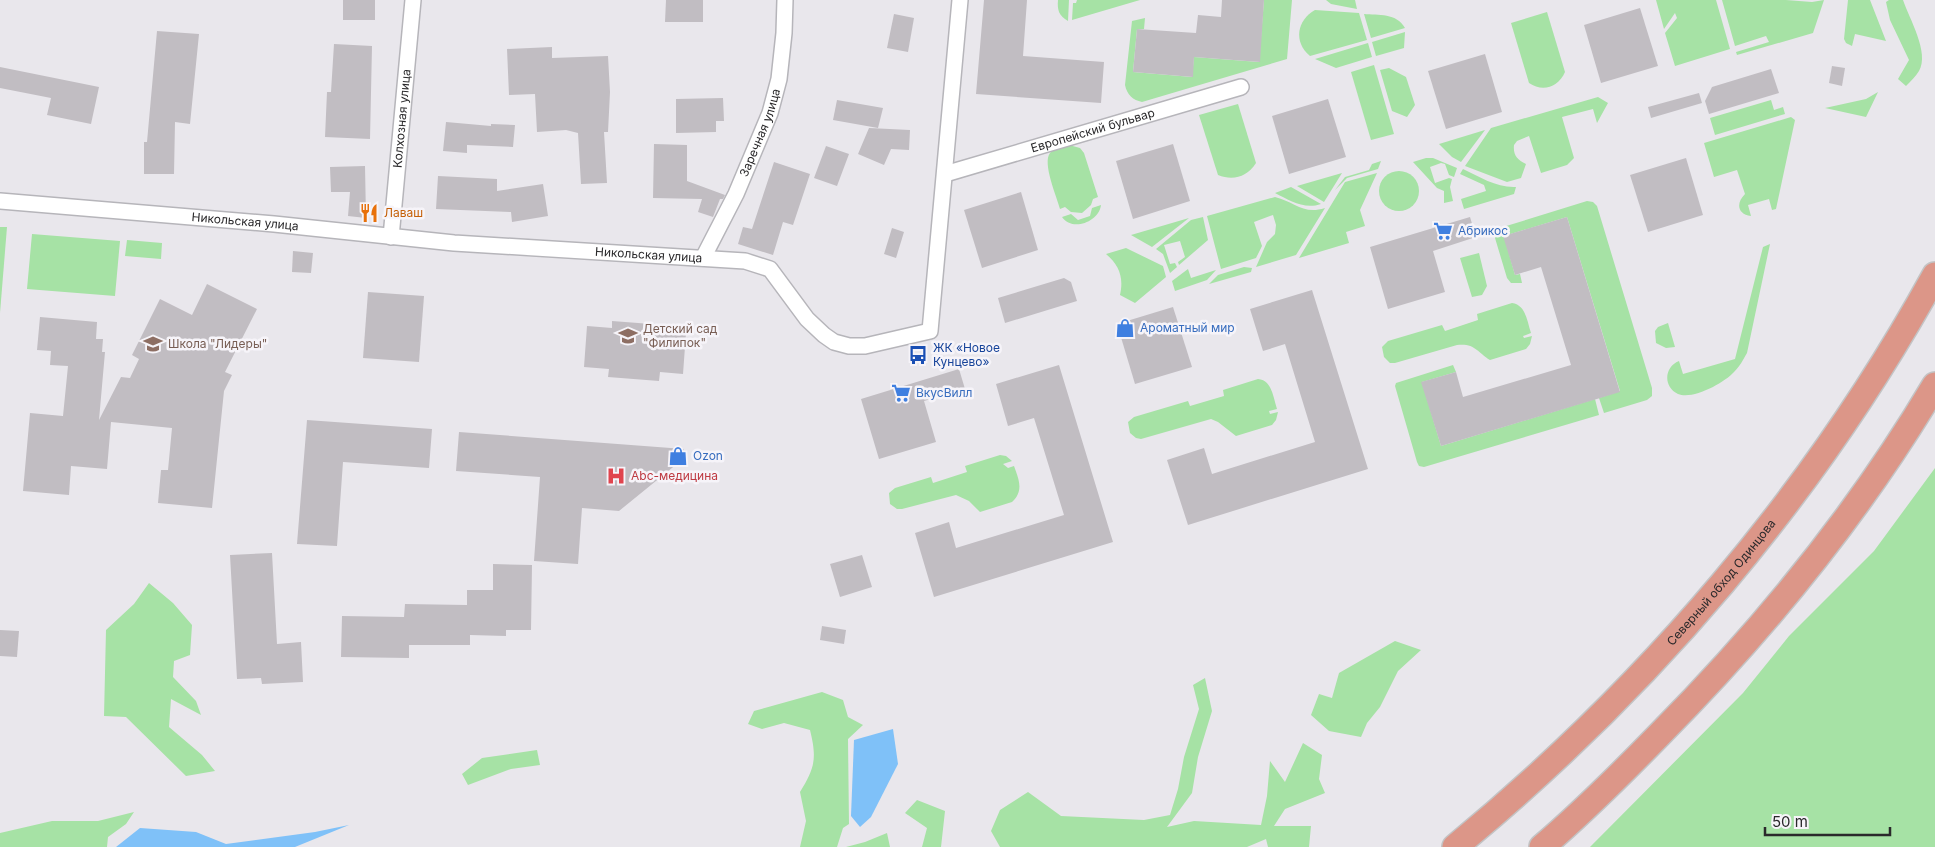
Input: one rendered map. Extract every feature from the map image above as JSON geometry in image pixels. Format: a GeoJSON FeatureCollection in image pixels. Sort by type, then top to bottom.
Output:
{"type":"FeatureCollection","features":[{"type":"Feature","properties":{"kind":"highway","name":"Северный обход Одинцова"},"geometry":{"type":"LineString","coordinates":[[1455,847],[1520,792],[1585,731],[1652,662],[1724,583],[1824,454],[1873,379],[1933,278]]}},
{"type":"Feature","properties":{"kind":"highway"},"geometry":{"type":"LineString","coordinates":[[1542,847],[1624,770],[1693,700],[1766,619],[1827,544],[1870,485],[1935,385]]}},
{"type":"Feature","properties":{"kind":"street","name":"Колхозная улица"},"geometry":{"type":"LineString","coordinates":[[391,238],[412,0]]}},
{"type":"Feature","properties":{"kind":"street","name":"Заречная улица"},"geometry":{"type":"LineString","coordinates":[[703,258],[736,194],[770,113],[779,79],[784,33],[785,0]]}},
{"type":"Feature","properties":{"kind":"street","name":"Никольская улица"},"geometry":{"type":"LineString","coordinates":[[0,201],[274,224],[391,238],[745,261],[770,269],[807,319],[824,336],[834,342],[849,346],[866,346],[930,331],[960,0]]}},
{"type":"Feature","properties":{"kind":"street","name":"Европейский бульвар"},"geometry":{"type":"LineString","coordinates":[[945,174],[1241,87]]}},
{"type":"Feature","properties":{"kind":"green space"},"geometry":{"type":"Polygon","coordinates":[[[1058,0],[1069,0],[1068,21],[1059,12],[1058,0]]]}},
{"type":"Feature","properties":{"kind":"green space"},"geometry":{"type":"Polygon","coordinates":[[[1077,0],[1140,0],[1072,20],[1073,3],[1076,3],[1077,0]]]}},
{"type":"Feature","properties":{"kind":"green space"},"geometry":{"type":"Polygon","coordinates":[[[1264,0],[1292,0],[1287,59],[1142,102],[1129,94],[1125,85],[1132,21],[1145,18],[1144,29],[1137,29],[1133,72],[1192,77],[1194,57],[1259,62],[1264,0]]]}},
{"type":"Feature","properties":{"kind":"green space"},"geometry":{"type":"Polygon","coordinates":[[[1326,0],[1355,0],[1357,9],[1331,4],[1326,0]]]}},
{"type":"Feature","properties":{"kind":"green space"},"geometry":{"type":"Polygon","coordinates":[[[1656,0],[1716,0],[1730,49],[1675,66],[1665,33],[1677,18],[1675,13],[1664,29],[1656,0]]]}},
{"type":"Feature","properties":{"kind":"green space"},"geometry":{"type":"Polygon","coordinates":[[[1722,0],[1812,2],[1824,0],[1813,33],[1737,55],[1736,52],[1769,42],[1766,36],[1735,46],[1722,0]]]}},
{"type":"Feature","properties":{"kind":"green space"},"geometry":{"type":"Polygon","coordinates":[[[1848,0],[1870,0],[1886,41],[1855,34],[1852,46],[1846,43],[1844,39],[1848,0]]]}},
{"type":"Feature","properties":{"kind":"green space"},"geometry":{"type":"Polygon","coordinates":[[[1889,0],[1903,0],[1914,26],[1922,55],[1922,64],[1918,73],[1906,86],[1898,79],[1909,60],[1890,20],[1886,2],[1889,0]]]}},
{"type":"Feature","properties":{"kind":"green space"},"geometry":{"type":"Polygon","coordinates":[[[1315,10],[1359,13],[1367,40],[1310,56],[1301,44],[1299,32],[1304,19],[1315,10]]]}},
{"type":"Feature","properties":{"kind":"green space"},"geometry":{"type":"Polygon","coordinates":[[[1547,12],[1565,72],[1558,82],[1544,88],[1529,83],[1511,23],[1547,12]]]}},
{"type":"Feature","properties":{"kind":"green space"},"geometry":{"type":"Polygon","coordinates":[[[1364,14],[1392,17],[1402,23],[1405,28],[1371,38],[1364,14]]]}},
{"type":"Feature","properties":{"kind":"green space"},"geometry":{"type":"Polygon","coordinates":[[[1405,32],[1404,48],[1376,56],[1372,42],[1405,32]]]}},
{"type":"Feature","properties":{"kind":"green space"},"geometry":{"type":"Polygon","coordinates":[[[1368,43],[1372,57],[1336,68],[1315,59],[1368,43]]]}},
{"type":"Feature","properties":{"kind":"green space"},"geometry":{"type":"Polygon","coordinates":[[[1374,65],[1394,134],[1371,140],[1351,72],[1374,65]]]}},
{"type":"Feature","properties":{"kind":"green space"},"geometry":{"type":"Polygon","coordinates":[[[1389,68],[1406,77],[1415,105],[1407,117],[1392,111],[1380,70],[1389,68]]]}},
{"type":"Feature","properties":{"kind":"green space"},"geometry":{"type":"Polygon","coordinates":[[[1878,92],[1866,117],[1825,108],[1866,99],[1878,92]]]}},
{"type":"Feature","properties":{"kind":"green space"},"geometry":{"type":"Polygon","coordinates":[[[1598,97],[1608,103],[1597,123],[1593,109],[1562,117],[1574,158],[1567,165],[1541,173],[1529,136],[1517,141],[1514,145],[1516,157],[1526,164],[1521,178],[1507,182],[1465,166],[1491,128],[1598,97]]]}},
{"type":"Feature","properties":{"kind":"green space"},"geometry":{"type":"Polygon","coordinates":[[[1771,100],[1774,110],[1783,107],[1785,114],[1715,135],[1710,118],[1771,100]]]}},
{"type":"Feature","properties":{"kind":"green space"},"geometry":{"type":"Polygon","coordinates":[[[1238,104],[1256,163],[1244,175],[1229,178],[1218,175],[1199,115],[1238,104]]]}},
{"type":"Feature","properties":{"kind":"green space"},"geometry":{"type":"Polygon","coordinates":[[[1791,117],[1795,120],[1776,209],[1772,210],[1769,199],[1748,205],[1751,216],[1746,215],[1739,208],[1740,201],[1745,194],[1737,170],[1714,177],[1704,143],[1791,117]]]}},
{"type":"Feature","properties":{"kind":"green space"},"geometry":{"type":"Polygon","coordinates":[[[1485,130],[1461,162],[1452,157],[1439,144],[1485,130]]]}},
{"type":"Feature","properties":{"kind":"green space"},"geometry":{"type":"Polygon","coordinates":[[[1069,145],[1080,148],[1084,153],[1098,197],[1093,199],[1091,205],[1082,213],[1071,212],[1065,207],[1060,209],[1049,172],[1048,158],[1050,153],[1069,145]]]}},
{"type":"Feature","properties":{"kind":"green space"},"geometry":{"type":"Polygon","coordinates":[[[1433,158],[1457,168],[1454,177],[1449,175],[1445,164],[1441,163],[1430,167],[1435,183],[1449,178],[1452,179],[1450,187],[1453,201],[1444,203],[1444,191],[1437,188],[1413,162],[1433,158]]]}},
{"type":"Feature","properties":{"kind":"green space"},"geometry":{"type":"Polygon","coordinates":[[[1381,161],[1378,169],[1347,178],[1335,190],[1345,177],[1369,170],[1372,164],[1381,161]]]}},
{"type":"Feature","properties":{"kind":"green space"},"geometry":{"type":"Polygon","coordinates":[[[1463,169],[1495,184],[1516,187],[1514,194],[1464,209],[1461,199],[1486,191],[1484,185],[1460,174],[1463,169]]]}},
{"type":"Feature","properties":{"kind":"green space"},"geometry":{"type":"Polygon","coordinates":[[[1403,171],[1410,174],[1416,180],[1419,191],[1418,199],[1410,208],[1403,211],[1395,211],[1388,208],[1380,199],[1379,187],[1382,180],[1391,172],[1403,171]]]}},
{"type":"Feature","properties":{"kind":"green space"},"geometry":{"type":"Polygon","coordinates":[[[1342,173],[1324,202],[1297,186],[1342,173]]]}},
{"type":"Feature","properties":{"kind":"green space"},"geometry":{"type":"Polygon","coordinates":[[[1377,173],[1360,210],[1365,226],[1346,232],[1349,243],[1299,258],[1345,182],[1377,173]]]}},
{"type":"Feature","properties":{"kind":"green space"},"geometry":{"type":"Polygon","coordinates":[[[1291,187],[1321,204],[1315,206],[1303,205],[1275,193],[1291,187]]]}},
{"type":"Feature","properties":{"kind":"green space"},"geometry":{"type":"Polygon","coordinates":[[[1275,197],[1305,209],[1317,210],[1325,208],[1296,255],[1256,267],[1267,242],[1275,234],[1276,225],[1273,215],[1254,222],[1262,246],[1256,258],[1221,269],[1207,216],[1275,197]]]}},
{"type":"Feature","properties":{"kind":"green space"},"geometry":{"type":"Polygon","coordinates":[[[1587,201],[1593,202],[1597,206],[1652,388],[1652,396],[1647,400],[1604,413],[1599,398],[1620,391],[1567,217],[1504,236],[1515,275],[1520,274],[1522,283],[1511,283],[1507,278],[1495,238],[1497,231],[1503,227],[1587,201]]]}},
{"type":"Feature","properties":{"kind":"green space"},"geometry":{"type":"Polygon","coordinates":[[[1101,205],[1095,216],[1085,223],[1072,224],[1062,217],[1071,214],[1078,220],[1090,216],[1092,208],[1101,205]]]}},
{"type":"Feature","properties":{"kind":"green space"},"geometry":{"type":"Polygon","coordinates":[[[1203,217],[1208,240],[1179,265],[1178,262],[1185,257],[1180,241],[1164,245],[1170,264],[1175,263],[1177,267],[1170,273],[1163,254],[1156,249],[1191,220],[1203,217]]]}},
{"type":"Feature","properties":{"kind":"green space"},"geometry":{"type":"Polygon","coordinates":[[[1189,218],[1152,247],[1131,235],[1189,218]]]}},
{"type":"Feature","properties":{"kind":"green space"},"geometry":{"type":"Polygon","coordinates":[[[0,227],[7,227],[0,313],[0,227]]]}},
{"type":"Feature","properties":{"kind":"green space"},"geometry":{"type":"Polygon","coordinates":[[[32,234],[120,241],[115,296],[27,289],[32,234]]]}},
{"type":"Feature","properties":{"kind":"green space"},"geometry":{"type":"Polygon","coordinates":[[[127,240],[162,243],[161,259],[125,256],[127,240]]]}},
{"type":"Feature","properties":{"kind":"green space"},"geometry":{"type":"Polygon","coordinates":[[[1770,244],[1747,353],[1743,361],[1729,376],[1700,393],[1684,395],[1673,391],[1668,382],[1668,372],[1679,361],[1683,374],[1735,359],[1763,247],[1770,244]]]}},
{"type":"Feature","properties":{"kind":"green space"},"geometry":{"type":"Polygon","coordinates":[[[1126,248],[1163,266],[1166,277],[1135,303],[1120,295],[1121,277],[1117,267],[1106,254],[1126,248]]]}},
{"type":"Feature","properties":{"kind":"green space"},"geometry":{"type":"Polygon","coordinates":[[[1479,253],[1487,286],[1482,295],[1472,297],[1460,258],[1479,253]]]}},
{"type":"Feature","properties":{"kind":"green space"},"geometry":{"type":"Polygon","coordinates":[[[1244,267],[1252,268],[1251,272],[1209,284],[1218,275],[1244,267]]]}},
{"type":"Feature","properties":{"kind":"green space"},"geometry":{"type":"Polygon","coordinates":[[[1188,269],[1191,278],[1216,270],[1207,280],[1175,291],[1172,281],[1188,269]]]}},
{"type":"Feature","properties":{"kind":"green space"},"geometry":{"type":"Polygon","coordinates":[[[1512,303],[1517,304],[1523,310],[1527,319],[1531,333],[1523,336],[1524,338],[1532,336],[1530,344],[1526,349],[1490,360],[1468,345],[1457,345],[1395,363],[1390,363],[1384,357],[1382,347],[1388,341],[1442,325],[1445,331],[1478,320],[1477,314],[1512,303]]]}},
{"type":"Feature","properties":{"kind":"green space"},"geometry":{"type":"Polygon","coordinates":[[[1668,323],[1675,347],[1666,348],[1656,343],[1655,331],[1658,327],[1668,323]]]}},
{"type":"Feature","properties":{"kind":"green space"},"geometry":{"type":"Polygon","coordinates":[[[1453,365],[1456,372],[1422,382],[1441,446],[1595,399],[1599,415],[1424,467],[1419,466],[1395,386],[1396,383],[1453,365]]]}},
{"type":"Feature","properties":{"kind":"green space"},"geometry":{"type":"Polygon","coordinates":[[[1258,379],[1266,382],[1273,394],[1277,409],[1269,411],[1270,414],[1278,412],[1276,420],[1272,425],[1236,436],[1211,419],[1141,439],[1136,438],[1130,433],[1128,422],[1134,417],[1188,401],[1190,406],[1224,396],[1223,390],[1258,379]]]}},
{"type":"Feature","properties":{"kind":"green space"},"geometry":{"type":"Polygon","coordinates":[[[1000,455],[1006,456],[1012,461],[1003,464],[1008,468],[1014,466],[1019,481],[1018,494],[1012,502],[980,512],[969,501],[956,495],[902,509],[897,509],[890,504],[889,493],[895,488],[931,477],[933,483],[967,472],[965,466],[1000,455]]]}},
{"type":"Feature","properties":{"kind":"green space"},"geometry":{"type":"Polygon","coordinates":[[[1935,468],[1935,847],[1590,847],[1743,693],[1789,636],[1874,551],[1935,468]]]}},
{"type":"Feature","properties":{"kind":"green space"},"geometry":{"type":"Polygon","coordinates":[[[149,583],[173,603],[192,625],[190,655],[174,661],[173,677],[196,701],[201,715],[171,699],[169,727],[202,755],[215,771],[186,776],[126,717],[104,716],[106,630],[134,604],[149,583]]]}},
{"type":"Feature","properties":{"kind":"green space"},"geometry":{"type":"Polygon","coordinates":[[[1395,641],[1421,650],[1398,671],[1380,707],[1367,723],[1361,737],[1329,731],[1311,715],[1319,694],[1332,698],[1339,673],[1395,641]]]}},
{"type":"Feature","properties":{"kind":"green space"},"geometry":{"type":"Polygon","coordinates":[[[1205,678],[1212,711],[1198,757],[1192,793],[1167,827],[1194,821],[1261,825],[1267,796],[1270,761],[1285,782],[1303,743],[1322,755],[1319,779],[1325,793],[1285,809],[1274,826],[1311,826],[1309,847],[1268,847],[1266,839],[1247,847],[1000,847],[991,831],[1000,810],[1028,792],[1061,816],[1144,820],[1170,815],[1178,789],[1184,757],[1199,709],[1193,685],[1205,678]]]}},
{"type":"Feature","properties":{"kind":"green space"},"geometry":{"type":"Polygon","coordinates":[[[822,692],[843,700],[848,717],[863,725],[848,739],[849,824],[843,828],[837,847],[800,847],[806,821],[800,792],[812,769],[814,756],[810,730],[784,723],[762,729],[748,724],[754,711],[822,692]]]}},
{"type":"Feature","properties":{"kind":"green space"},"geometry":{"type":"Polygon","coordinates":[[[537,750],[540,765],[511,769],[468,785],[462,774],[482,758],[537,750]]]}},
{"type":"Feature","properties":{"kind":"green space"},"geometry":{"type":"Polygon","coordinates":[[[917,800],[945,811],[941,847],[922,847],[927,828],[905,813],[917,800]]]}},
{"type":"Feature","properties":{"kind":"green space"},"geometry":{"type":"Polygon","coordinates":[[[134,812],[126,824],[108,837],[107,847],[0,847],[0,833],[52,821],[98,821],[134,812]]]}},
{"type":"Feature","properties":{"kind":"green space"},"geometry":{"type":"Polygon","coordinates":[[[887,833],[890,847],[846,847],[865,842],[887,833]]]}},
{"type":"Feature","properties":{"kind":"water"},"geometry":{"type":"Polygon","coordinates":[[[893,729],[898,764],[871,817],[860,827],[851,816],[854,740],[893,729]]]}},
{"type":"Feature","properties":{"kind":"water"},"geometry":{"type":"Polygon","coordinates":[[[349,825],[295,847],[116,847],[140,828],[196,832],[226,844],[315,832],[349,825]]]}},
{"type":"Feature","properties":{"kind":"building"},"geometry":{"type":"Polygon","coordinates":[[[343,0],[375,0],[375,20],[343,20],[343,0]]]}},
{"type":"Feature","properties":{"kind":"building"},"geometry":{"type":"Polygon","coordinates":[[[666,0],[703,0],[703,22],[665,22],[666,0]]]}},
{"type":"Feature","properties":{"kind":"building"},"geometry":{"type":"Polygon","coordinates":[[[984,0],[1027,0],[1023,56],[1104,62],[1101,103],[976,94],[984,0]]]}},
{"type":"Feature","properties":{"kind":"building"},"geometry":{"type":"Polygon","coordinates":[[[1222,0],[1264,0],[1260,62],[1194,57],[1193,77],[1133,72],[1137,29],[1196,33],[1198,15],[1221,17],[1222,0]]]}},
{"type":"Feature","properties":{"kind":"building"},"geometry":{"type":"Polygon","coordinates":[[[1640,8],[1658,66],[1601,83],[1584,25],[1640,8]]]}},
{"type":"Feature","properties":{"kind":"building"},"geometry":{"type":"Polygon","coordinates":[[[894,14],[914,18],[908,52],[887,48],[894,14]]]}},
{"type":"Feature","properties":{"kind":"building"},"geometry":{"type":"Polygon","coordinates":[[[157,31],[199,34],[190,124],[175,122],[174,174],[144,174],[144,142],[147,142],[157,31]]]}},
{"type":"Feature","properties":{"kind":"building"},"geometry":{"type":"Polygon","coordinates":[[[334,44],[372,46],[370,139],[325,137],[327,92],[331,92],[334,44]]]}},
{"type":"Feature","properties":{"kind":"building"},"geometry":{"type":"Polygon","coordinates":[[[552,47],[552,58],[608,56],[610,92],[608,132],[604,132],[607,183],[581,184],[578,133],[566,130],[537,132],[535,94],[509,95],[507,49],[552,47]]]}},
{"type":"Feature","properties":{"kind":"building"},"geometry":{"type":"Polygon","coordinates":[[[1485,54],[1502,112],[1446,129],[1428,71],[1485,54]]]}},
{"type":"Feature","properties":{"kind":"building"},"geometry":{"type":"Polygon","coordinates":[[[1832,66],[1845,68],[1842,86],[1829,83],[1832,66]]]}},
{"type":"Feature","properties":{"kind":"building"},"geometry":{"type":"Polygon","coordinates":[[[0,67],[99,87],[91,124],[47,115],[51,98],[0,88],[0,67]]]}},
{"type":"Feature","properties":{"kind":"building"},"geometry":{"type":"Polygon","coordinates":[[[1771,69],[1779,93],[1709,114],[1705,101],[1712,87],[1771,69]]]}},
{"type":"Feature","properties":{"kind":"building"},"geometry":{"type":"Polygon","coordinates":[[[1699,93],[1702,103],[1651,118],[1648,107],[1699,93]]]}},
{"type":"Feature","properties":{"kind":"building"},"geometry":{"type":"Polygon","coordinates":[[[723,98],[724,121],[716,121],[716,132],[676,133],[676,99],[723,98]]]}},
{"type":"Feature","properties":{"kind":"building"},"geometry":{"type":"Polygon","coordinates":[[[1328,99],[1346,157],[1289,174],[1272,116],[1328,99]]]}},
{"type":"Feature","properties":{"kind":"building"},"geometry":{"type":"Polygon","coordinates":[[[837,100],[883,108],[878,128],[833,120],[837,100]]]}},
{"type":"Feature","properties":{"kind":"building"},"geometry":{"type":"Polygon","coordinates":[[[446,122],[491,126],[491,124],[515,125],[513,147],[467,145],[467,153],[443,151],[446,122]]]}},
{"type":"Feature","properties":{"kind":"building"},"geometry":{"type":"Polygon","coordinates":[[[869,128],[910,130],[909,150],[891,149],[884,165],[858,154],[869,128]]]}},
{"type":"Feature","properties":{"kind":"building"},"geometry":{"type":"Polygon","coordinates":[[[654,144],[687,145],[687,181],[725,195],[723,199],[720,199],[713,217],[698,212],[702,199],[653,198],[654,144]]]}},
{"type":"Feature","properties":{"kind":"building"},"geometry":{"type":"Polygon","coordinates":[[[1173,144],[1190,201],[1133,219],[1116,161],[1173,144]]]}},
{"type":"Feature","properties":{"kind":"building"},"geometry":{"type":"Polygon","coordinates":[[[826,146],[849,154],[837,186],[814,178],[826,146]]]}},
{"type":"Feature","properties":{"kind":"building"},"geometry":{"type":"Polygon","coordinates":[[[1686,158],[1703,215],[1648,232],[1630,175],[1686,158]]]}},
{"type":"Feature","properties":{"kind":"building"},"geometry":{"type":"Polygon","coordinates":[[[774,162],[810,174],[793,225],[783,222],[773,255],[738,244],[743,227],[752,229],[774,162]]]}},
{"type":"Feature","properties":{"kind":"building"},"geometry":{"type":"Polygon","coordinates":[[[365,166],[366,218],[348,216],[350,192],[331,192],[330,167],[365,166]]]}},
{"type":"Feature","properties":{"kind":"building"},"geometry":{"type":"Polygon","coordinates":[[[438,176],[497,179],[497,191],[543,184],[548,216],[512,222],[511,212],[436,209],[438,176]]]}},
{"type":"Feature","properties":{"kind":"building"},"geometry":{"type":"Polygon","coordinates":[[[1021,192],[1038,250],[982,268],[964,210],[1021,192]]]}},
{"type":"Feature","properties":{"kind":"building"},"geometry":{"type":"Polygon","coordinates":[[[1470,217],[1476,237],[1433,251],[1445,292],[1388,309],[1370,247],[1470,217]]]}},
{"type":"Feature","properties":{"kind":"building"},"geometry":{"type":"Polygon","coordinates":[[[1567,217],[1620,392],[1441,446],[1421,382],[1456,372],[1463,397],[1571,365],[1541,267],[1515,275],[1503,236],[1567,217]]]}},
{"type":"Feature","properties":{"kind":"building"},"geometry":{"type":"Polygon","coordinates":[[[892,228],[904,232],[896,258],[884,254],[892,228]]]}},
{"type":"Feature","properties":{"kind":"building"},"geometry":{"type":"Polygon","coordinates":[[[293,251],[313,253],[311,273],[292,272],[293,251]]]}},
{"type":"Feature","properties":{"kind":"building"},"geometry":{"type":"Polygon","coordinates":[[[1064,278],[1071,282],[1077,301],[1005,323],[998,298],[1064,278]]]}},
{"type":"Feature","properties":{"kind":"building"},"geometry":{"type":"Polygon","coordinates":[[[207,284],[257,309],[225,372],[232,375],[224,391],[212,508],[158,503],[161,470],[168,470],[172,428],[111,422],[107,469],[71,466],[69,495],[23,491],[30,413],[63,416],[68,366],[50,365],[51,351],[37,350],[40,317],[97,322],[96,339],[103,339],[102,352],[105,352],[99,420],[121,377],[130,378],[139,359],[132,355],[160,299],[192,315],[207,284]]]}},
{"type":"Feature","properties":{"kind":"building"},"geometry":{"type":"Polygon","coordinates":[[[1312,290],[1368,469],[1188,525],[1167,460],[1204,448],[1212,474],[1315,442],[1285,344],[1263,351],[1250,309],[1312,290]]]}},
{"type":"Feature","properties":{"kind":"building"},"geometry":{"type":"Polygon","coordinates":[[[368,292],[424,296],[419,362],[363,358],[368,292]]]}},
{"type":"Feature","properties":{"kind":"building"},"geometry":{"type":"Polygon","coordinates":[[[1173,307],[1192,367],[1135,384],[1117,324],[1173,307]]]}},
{"type":"Feature","properties":{"kind":"building"},"geometry":{"type":"Polygon","coordinates":[[[612,321],[664,325],[663,332],[686,333],[683,374],[660,372],[659,381],[608,377],[609,369],[584,367],[587,326],[612,328],[612,321]]]}},
{"type":"Feature","properties":{"kind":"building"},"geometry":{"type":"Polygon","coordinates":[[[1059,365],[1113,542],[934,597],[915,533],[949,522],[956,548],[1064,515],[1034,418],[1008,426],[996,384],[1059,365]]]}},
{"type":"Feature","properties":{"kind":"building"},"geometry":{"type":"Polygon","coordinates":[[[959,369],[965,389],[924,401],[936,442],[879,459],[861,399],[959,369]]]}},
{"type":"Feature","properties":{"kind":"building"},"geometry":{"type":"Polygon","coordinates":[[[307,420],[432,429],[429,468],[343,462],[337,546],[297,544],[307,420]]]}},
{"type":"Feature","properties":{"kind":"building"},"geometry":{"type":"Polygon","coordinates":[[[459,432],[684,449],[683,459],[619,511],[582,508],[578,564],[534,561],[540,477],[456,471],[459,432]]]}},
{"type":"Feature","properties":{"kind":"building"},"geometry":{"type":"Polygon","coordinates":[[[272,553],[277,644],[301,642],[303,682],[262,684],[261,678],[237,679],[230,555],[272,553]]]}},
{"type":"Feature","properties":{"kind":"building"},"geometry":{"type":"Polygon","coordinates":[[[862,555],[872,587],[840,597],[830,564],[862,555]]]}},
{"type":"Feature","properties":{"kind":"building"},"geometry":{"type":"Polygon","coordinates":[[[493,564],[532,565],[531,630],[506,630],[506,636],[470,635],[470,645],[409,645],[409,658],[341,657],[342,616],[404,617],[405,604],[467,605],[467,590],[493,590],[493,564]]]}},
{"type":"Feature","properties":{"kind":"building"},"geometry":{"type":"Polygon","coordinates":[[[822,626],[846,630],[844,644],[820,640],[822,626]]]}},
{"type":"Feature","properties":{"kind":"building"},"geometry":{"type":"Polygon","coordinates":[[[0,630],[19,631],[17,657],[0,656],[0,630]]]}},
{"type":"Feature","properties":{"kind":"place","name":"Лаваш"},"geometry":{"type":"Point","coordinates":[369,213]}},
{"type":"Feature","properties":{"kind":"place","name":"Абрикос"},"geometry":{"type":"Point","coordinates":[1443,231]}},
{"type":"Feature","properties":{"kind":"place","name":"Ароматный мир"},"geometry":{"type":"Point","coordinates":[1125,328]}},
{"type":"Feature","properties":{"kind":"place","name":"Детский сад \"Филипок\""},"geometry":{"type":"Point","coordinates":[628,336]}},
{"type":"Feature","properties":{"kind":"place","name":"Школа \"Лидеры\""},"geometry":{"type":"Point","coordinates":[153,344]}},
{"type":"Feature","properties":{"kind":"place","name":"ЖК «Новое Кунцево»"},"geometry":{"type":"Point","coordinates":[918,355]}},
{"type":"Feature","properties":{"kind":"place","name":"ВкусВилл"},"geometry":{"type":"Point","coordinates":[901,393]}},
{"type":"Feature","properties":{"kind":"place","name":"Ozon"},"geometry":{"type":"Point","coordinates":[678,456]}},
{"type":"Feature","properties":{"kind":"place","name":"Abc-медицина"},"geometry":{"type":"Point","coordinates":[616,476]}}]}
